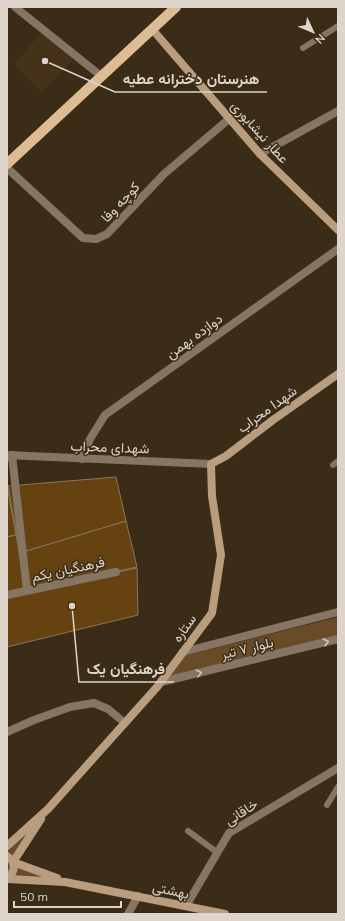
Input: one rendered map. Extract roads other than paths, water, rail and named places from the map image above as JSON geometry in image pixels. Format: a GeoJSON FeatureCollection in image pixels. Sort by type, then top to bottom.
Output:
{"type":"FeatureCollection","features":[{"type":"Feature","properties":{"kind":"main road"},"geometry":{"type":"LineString","coordinates":[[7,164],[152,29],[170,9]]}},
{"type":"Feature","properties":{"kind":"street"},"geometry":{"type":"LineString","coordinates":[[15,7],[101,76]]}},
{"type":"Feature","properties":{"kind":"street","name":"عطار نیشابوری"},"geometry":{"type":"LineString","coordinates":[[152,29],[260,154],[338,230]]}},
{"type":"Feature","properties":{"kind":"street"},"geometry":{"type":"LineString","coordinates":[[260,154],[338,111]]}},
{"type":"Feature","properties":{"kind":"street","name":"کوچه وفا"},"geometry":{"type":"LineString","coordinates":[[7,168],[83,238],[96,239],[107,234],[164,174],[229,118]]}},
{"type":"Feature","properties":{"kind":"street","name":"دوازده بهمن"},"geometry":{"type":"LineString","coordinates":[[82,459],[90,439],[105,415],[338,249]]}},
{"type":"Feature","properties":{"kind":"street","name":"شهدا محراب"},"geometry":{"type":"LineString","coordinates":[[211,464],[226,456],[273,420],[338,374]]}},
{"type":"Feature","properties":{"kind":"street","name":"شهدای محراب"},"geometry":{"type":"LineString","coordinates":[[9,456],[211,464]]}},
{"type":"Feature","properties":{"kind":"street","name":"فرهنگیان یکم"},"geometry":{"type":"LineString","coordinates":[[9,456],[27,591]]}},
{"type":"Feature","properties":{"kind":"street","name":"ستاره"},"geometry":{"type":"LineString","coordinates":[[48,809],[162,682],[212,613],[221,555],[212,496],[211,464]]}},
{"type":"Feature","properties":{"kind":"street","name":"فرهنگیان یکم"},"geometry":{"type":"LineString","coordinates":[[7,595],[116,572]]}},
{"type":"Feature","properties":{"kind":"street","name":"بلوار ۷ تیر"},"geometry":{"type":"LineString","coordinates":[[183,652],[338,612]]}},
{"type":"Feature","properties":{"kind":"street","name":"بلوار ۷ تیر"},"geometry":{"type":"LineString","coordinates":[[162,682],[338,639]]}},
{"type":"Feature","properties":{"kind":"street"},"geometry":{"type":"LineString","coordinates":[[7,732],[70,707],[94,703],[108,709],[125,723]]}},
{"type":"Feature","properties":{"kind":"street","name":"خاقانی"},"geometry":{"type":"LineString","coordinates":[[186,906],[229,833],[338,768]]}},
{"type":"Feature","properties":{"kind":"street"},"geometry":{"type":"LineString","coordinates":[[7,846],[48,809]]}},
{"type":"Feature","properties":{"kind":"street"},"geometry":{"type":"LineString","coordinates":[[10,859],[48,809]]}},
{"type":"Feature","properties":{"kind":"street"},"geometry":{"type":"LineString","coordinates":[[7,878],[14,870],[10,859]]}},
{"type":"Feature","properties":{"kind":"street"},"geometry":{"type":"LineString","coordinates":[[10,859],[65,882]]}},
{"type":"Feature","properties":{"kind":"street"},"geometry":{"type":"LineString","coordinates":[[7,878],[65,882]]}},
{"type":"Feature","properties":{"kind":"street","name":"بهشتی"},"geometry":{"type":"LineString","coordinates":[[65,882],[225,914]]}},
{"type":"Feature","properties":{"kind":"street"},"geometry":{"type":"LineString","coordinates":[[128,914],[138,896]]}},
{"type":"Feature","properties":{"kind":"lane"},"geometry":{"type":"LineString","coordinates":[[303,48],[338,26]]}},
{"type":"Feature","properties":{"kind":"lane"},"geometry":{"type":"LineString","coordinates":[[327,805],[338,787]]}},
{"type":"Feature","properties":{"kind":"lane"},"geometry":{"type":"LineString","coordinates":[[188,831],[218,853]]}},
{"type":"Feature","properties":{"kind":"place","name":"هنرستان دخترانه عطیه"},"geometry":{"type":"Point","coordinates":[45,61]}},
{"type":"Feature","properties":{"kind":"place","name":"فرهنگیان یک"},"geometry":{"type":"Point","coordinates":[72,606]}}]}
